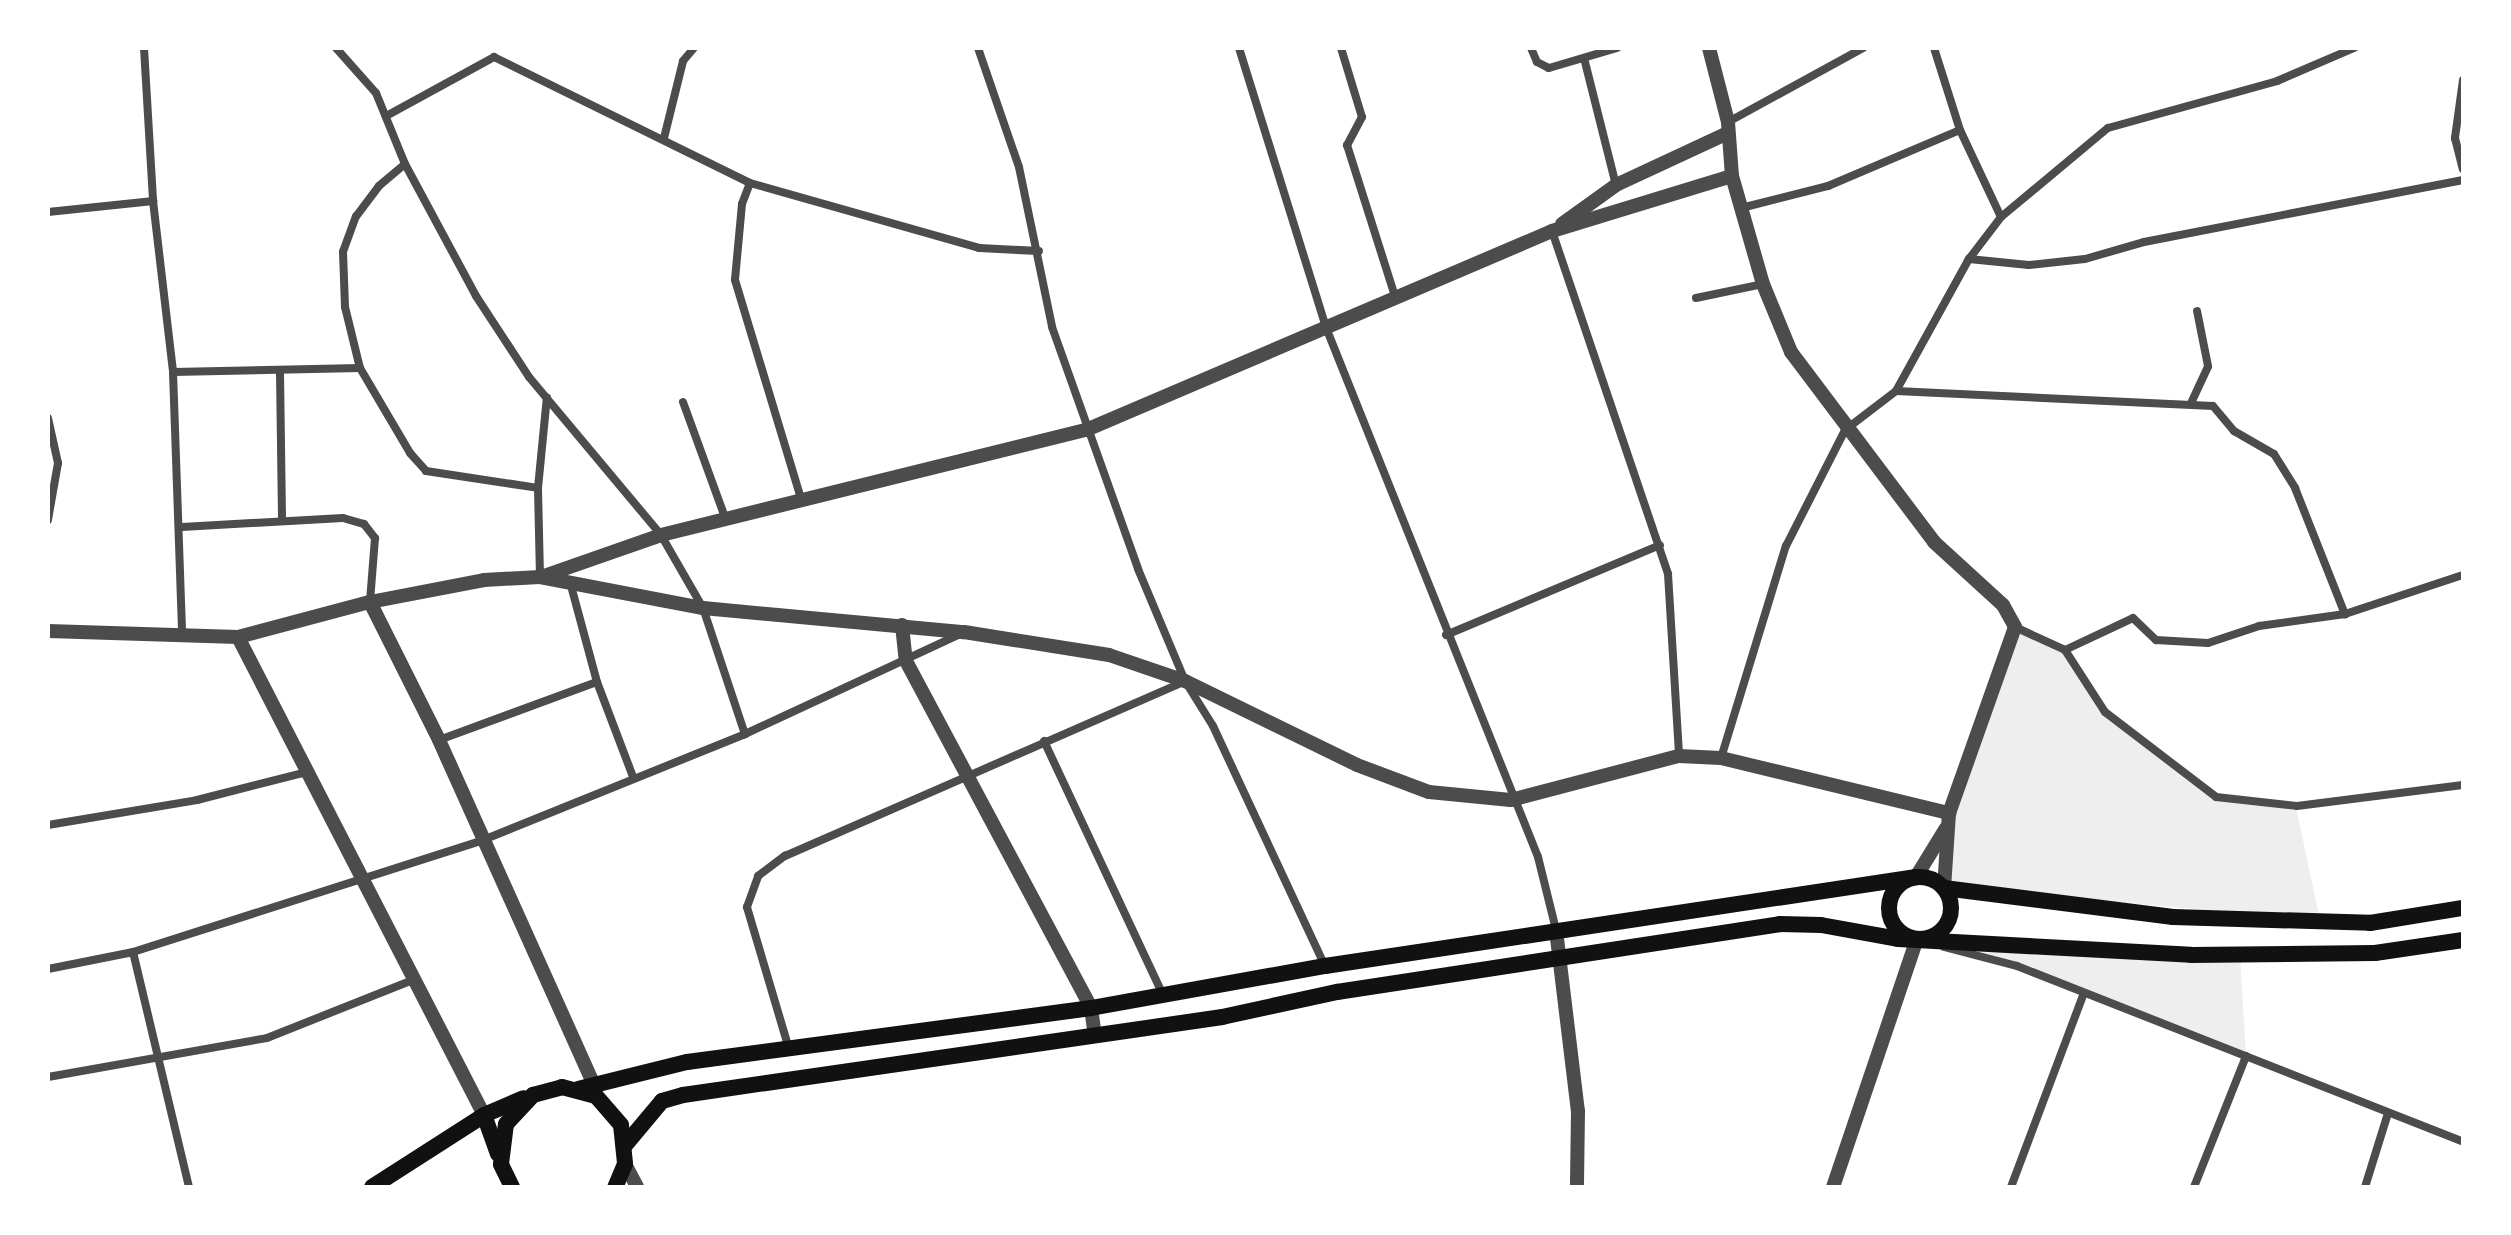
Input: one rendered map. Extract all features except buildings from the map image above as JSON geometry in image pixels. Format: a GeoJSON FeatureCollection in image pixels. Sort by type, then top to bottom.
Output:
{"type":"FeatureCollection","features":[{"type":"Feature","properties":{"kind":"main road"},"geometry":{"type":"LineString","coordinates":[[1916,877],[1898,885],[1889,914],[1899,931],[1917,939],[1937,934],[1950,918],[1944,888]]}},
{"type":"Feature","properties":{"kind":"main road"},"geometry":{"type":"LineString","coordinates":[[372,1187],[484,1115],[533,1095],[586,1087],[687,1062],[789,1051],[1091,1008],[1325,966],[1916,877],[1944,888],[2173,917],[2370,923],[2463,908]]}},
{"type":"Feature","properties":{"kind":"main road"},"geometry":{"type":"LineString","coordinates":[[626,1144],[662,1101],[683,1095],[1095,1035],[1780,924],[1917,939],[2191,955],[2375,953],[2463,940]]}},
{"type":"Feature","properties":{"kind":"main road"},"geometry":{"type":"LineString","coordinates":[[586,1087],[611,1109],[626,1144],[625,1164],[615,1187]]}},
{"type":"Feature","properties":{"kind":"main road"},"geometry":{"type":"LineString","coordinates":[[501,1164],[506,1124],[533,1095]]}},
{"type":"Feature","properties":{"kind":"main road"},"geometry":{"type":"LineString","coordinates":[[484,1115],[510,1186]]}},
{"type":"Feature","properties":{"kind":"street"},"geometry":{"type":"LineString","coordinates":[[144,48],[153,201],[173,372],[174,474],[182,527],[182,636]]}},
{"type":"Feature","properties":{"kind":"street"},"geometry":{"type":"LineString","coordinates":[[336,48],[376,93],[388,115],[405,164],[476,296],[547,397],[661,535],[703,608],[745,734]]}},
{"type":"Feature","properties":{"kind":"street"},"geometry":{"type":"LineString","coordinates":[[664,138],[683,61],[694,48]]}},
{"type":"Feature","properties":{"kind":"street"},"geometry":{"type":"LineString","coordinates":[[978,48],[1019,167],[1039,251],[1052,327],[1086,430],[1185,681],[1213,726],[1325,966]]}},
{"type":"Feature","properties":{"kind":"street"},"geometry":{"type":"LineString","coordinates":[[1239,48],[1327,330],[1511,800],[1538,857],[1560,958],[1578,1111],[1577,1187]]}},
{"type":"Feature","properties":{"kind":"street"},"geometry":{"type":"LineString","coordinates":[[1341,48],[1362,117],[1347,145],[1395,296]]}},
{"type":"Feature","properties":{"kind":"street"},"geometry":{"type":"LineString","coordinates":[[1531,48],[1537,62],[1549,68],[1617,48]]}},
{"type":"Feature","properties":{"kind":"street"},"geometry":{"type":"LineString","coordinates":[[1709,48],[1728,128],[1732,176],[1763,284],[1791,352],[1845,430],[1934,542],[2003,605],[2015,627],[2065,650],[2105,712],[2216,797],[2297,806],[2463,785]]}},
{"type":"Feature","properties":{"kind":"street"},"geometry":{"type":"LineString","coordinates":[[1552,231],[1616,185],[1728,128],[1863,48]]}},
{"type":"Feature","properties":{"kind":"street"},"geometry":{"type":"LineString","coordinates":[[1934,48],[1960,130],[2001,217]]}},
{"type":"Feature","properties":{"kind":"street"},"geometry":{"type":"LineString","coordinates":[[1721,758],[1786,546],[1845,430],[1896,391],[1969,259],[2001,217],[2108,128],[2277,81],[2354,48]]}},
{"type":"Feature","properties":{"kind":"street"},"geometry":{"type":"LineString","coordinates":[[388,115],[494,52],[750,183],[979,248],[1039,251]]}},
{"type":"Feature","properties":{"kind":"street"},"geometry":{"type":"LineString","coordinates":[[1584,58],[1616,185]]}},
{"type":"Feature","properties":{"kind":"street"},"geometry":{"type":"LineString","coordinates":[[2463,80],[2455,138],[2463,169]]}},
{"type":"Feature","properties":{"kind":"street"},"geometry":{"type":"LineString","coordinates":[[1741,208],[1828,186],[1960,130]]}},
{"type":"Feature","properties":{"kind":"street"},"geometry":{"type":"LineString","coordinates":[[405,164],[379,186],[356,216],[343,252],[345,307],[360,368],[410,453],[426,471],[538,488]]}},
{"type":"Feature","properties":{"kind":"street"},"geometry":{"type":"LineString","coordinates":[[540,577],[661,535],[1086,430],[1327,330],[1395,296],[1552,231],[1732,176]]}},
{"type":"Feature","properties":{"kind":"street"},"geometry":{"type":"LineString","coordinates":[[1969,259],[2029,265],[2085,259],[2144,242],[2463,180]]}},
{"type":"Feature","properties":{"kind":"street"},"geometry":{"type":"LineString","coordinates":[[750,183],[740,215],[735,280],[802,502]]}},
{"type":"Feature","properties":{"kind":"street"},"geometry":{"type":"LineString","coordinates":[[48,212],[153,201]]}},
{"type":"Feature","properties":{"kind":"street"},"geometry":{"type":"LineString","coordinates":[[1552,231],[1660,545],[1674,630],[1679,756]]}},
{"type":"Feature","properties":{"kind":"street"},"geometry":{"type":"LineString","coordinates":[[1696,298],[1763,284]]}},
{"type":"Feature","properties":{"kind":"street"},"geometry":{"type":"LineString","coordinates":[[2192,401],[2208,366],[2197,311]]}},
{"type":"Feature","properties":{"kind":"street"},"geometry":{"type":"LineString","coordinates":[[173,372],[280,373],[360,368]]}},
{"type":"Feature","properties":{"kind":"street"},"geometry":{"type":"LineString","coordinates":[[280,373],[282,520]]}},
{"type":"Feature","properties":{"kind":"street"},"geometry":{"type":"LineString","coordinates":[[1896,391],[2083,398],[2123,404],[2192,401],[2213,406],[2234,431],[2274,454],[2295,488],[2345,614]]}},
{"type":"Feature","properties":{"kind":"street"},"geometry":{"type":"LineString","coordinates":[[540,577],[538,488],[547,397]]}},
{"type":"Feature","properties":{"kind":"street"},"geometry":{"type":"LineString","coordinates":[[683,402],[726,520]]}},
{"type":"Feature","properties":{"kind":"street"},"geometry":{"type":"LineString","coordinates":[[48,418],[53,463],[48,520]]}},
{"type":"Feature","properties":{"kind":"street"},"geometry":{"type":"LineString","coordinates":[[182,527],[343,518],[364,524],[375,538],[370,602],[439,740],[586,1087]]}},
{"type":"Feature","properties":{"kind":"street"},"geometry":{"type":"LineString","coordinates":[[1446,635],[1660,545]]}},
{"type":"Feature","properties":{"kind":"street"},"geometry":{"type":"LineString","coordinates":[[2065,650],[2133,618],[2156,640],[2208,643],[2259,626],[2345,614],[2463,575]]}},
{"type":"Feature","properties":{"kind":"street"},"geometry":{"type":"LineString","coordinates":[[48,631],[238,637],[370,602],[484,580],[540,577],[703,608],[964,632],[1109,655],[1185,681],[1357,765],[1429,792],[1511,800],[1679,756],[1721,758],[1948,821]]}},
{"type":"Feature","properties":{"kind":"street"},"geometry":{"type":"LineString","coordinates":[[570,582],[597,682],[633,777]]}},
{"type":"Feature","properties":{"kind":"street"},"geometry":{"type":"LineString","coordinates":[[902,625],[906,661],[1091,1008],[1095,1035]]}},
{"type":"Feature","properties":{"kind":"street"},"geometry":{"type":"LineString","coordinates":[[1916,877],[1948,821],[2015,627]]}},
{"type":"Feature","properties":{"kind":"street"},"geometry":{"type":"LineString","coordinates":[[48,969],[133,952],[483,840],[745,734],[964,632]]}},
{"type":"Feature","properties":{"kind":"street"},"geometry":{"type":"LineString","coordinates":[[238,637],[366,878],[484,1115]]}},
{"type":"Feature","properties":{"kind":"street"},"geometry":{"type":"LineString","coordinates":[[789,1051],[747,907],[758,876],[785,856],[1185,681]]}},
{"type":"Feature","properties":{"kind":"street"},"geometry":{"type":"LineString","coordinates":[[439,740],[597,682]]}},
{"type":"Feature","properties":{"kind":"street"},"geometry":{"type":"LineString","coordinates":[[1044,741],[1163,995]]}},
{"type":"Feature","properties":{"kind":"street"},"geometry":{"type":"LineString","coordinates":[[48,825],[197,800],[307,772]]}},
{"type":"Feature","properties":{"kind":"street"},"geometry":{"type":"LineString","coordinates":[[1944,888],[1948,821]]}},
{"type":"Feature","properties":{"kind":"street"},"geometry":{"type":"LineString","coordinates":[[1833,1187],[1917,939],[2017,966],[2463,1142]]}},
{"type":"Feature","properties":{"kind":"street"},"geometry":{"type":"LineString","coordinates":[[133,952],[189,1187]]}},
{"type":"Feature","properties":{"kind":"street"},"geometry":{"type":"LineString","coordinates":[[48,1077],[267,1038],[415,979]]}},
{"type":"Feature","properties":{"kind":"street"},"geometry":{"type":"LineString","coordinates":[[2011,1187],[2084,993]]}},
{"type":"Feature","properties":{"kind":"street"},"geometry":{"type":"LineString","coordinates":[[2194,1187],[2246,1056]]}},
{"type":"Feature","properties":{"kind":"street"},"geometry":{"type":"LineString","coordinates":[[2365,1187],[2388,1113]]}},
{"type":"Feature","properties":{"kind":"street"},"geometry":{"type":"LineString","coordinates":[[625,1164],[637,1187]]}},
{"type":"Feature","properties":{"kind":"shaded area"},"geometry":{"type":"Polygon","coordinates":[[[2016,629],[2063,652],[2104,713],[2215,798],[2296,807],[2320,920],[1945,887],[1948,828],[2016,629]]]}},
{"type":"Feature","properties":{"kind":"shaded area"},"geometry":{"type":"Polygon","coordinates":[[[1917,939],[2240,955],[2246,1056],[2017,966],[1917,939]]]}}]}
